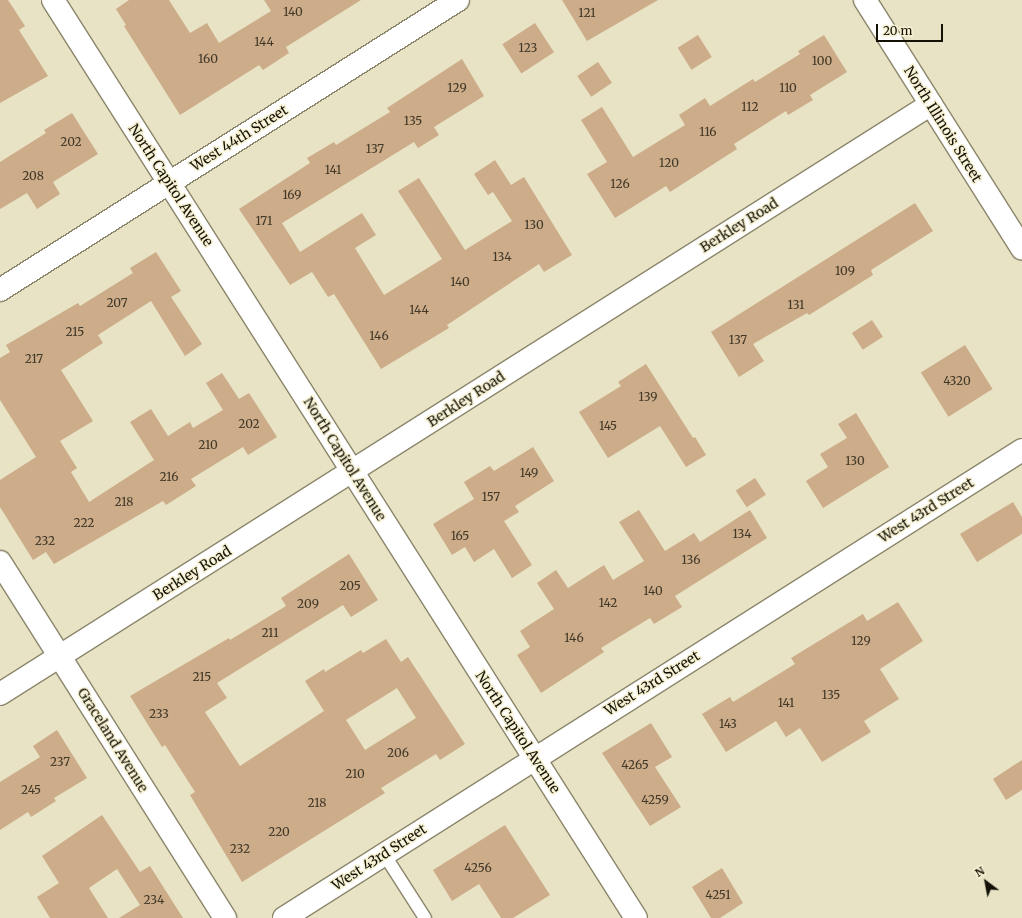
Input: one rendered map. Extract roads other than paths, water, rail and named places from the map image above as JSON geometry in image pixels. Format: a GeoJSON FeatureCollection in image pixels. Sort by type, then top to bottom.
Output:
{"type":"FeatureCollection","features":[{"type":"Feature","properties":{"kind":"street","name":"North Capitol Avenue"},"geometry":{"type":"LineString","coordinates":[[53,0],[636,918]]}},
{"type":"Feature","properties":{"kind":"street","name":"West 44th Street"},"geometry":{"type":"LineString","coordinates":[[0,290],[458,0]]}},
{"type":"Feature","properties":{"kind":"street","name":"North Illinois Street"},"geometry":{"type":"LineString","coordinates":[[865,0],[1022,248]]}},
{"type":"Feature","properties":{"kind":"street","name":"Berkley Road"},"geometry":{"type":"LineString","coordinates":[[0,694],[931,104]]}},
{"type":"Feature","properties":{"kind":"street","name":"West 43rd Street"},"geometry":{"type":"LineString","coordinates":[[284,918],[534,758],[1022,450]]}},
{"type":"Feature","properties":{"kind":"street","name":"Graceland Avenue"},"geometry":{"type":"LineString","coordinates":[[0,562],[225,918]]}},
{"type":"Feature","properties":{"kind":"lane"},"geometry":{"type":"LineString","coordinates":[[384,854],[425,918]]}}]}
